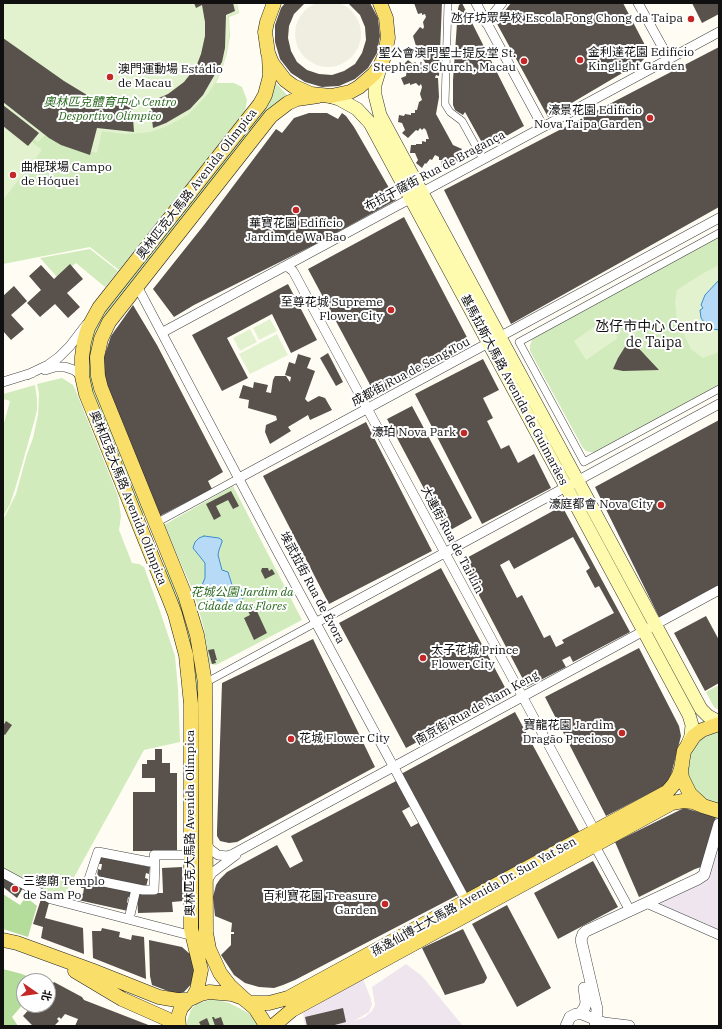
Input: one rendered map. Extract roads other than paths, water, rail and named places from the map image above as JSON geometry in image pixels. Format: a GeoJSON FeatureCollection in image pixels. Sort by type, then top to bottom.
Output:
{"type":"FeatureCollection","features":[{"type":"Feature","properties":{"kind":"main road","name":"奧林匹克大馬路 Avenida Olímpica"},"geometry":{"type":"LineString","coordinates":[[177,1026],[181,1008],[197,990],[200,970],[191,929],[191,704],[186,655],[175,614],[86,394],[82,376],[82,357],[88,328],[99,308],[260,104],[267,90],[270,76],[269,56],[266,43],[268,3]]}},
{"type":"Feature","properties":{"kind":"main road"},"geometry":{"type":"LineString","coordinates":[[267,22],[274,3]]}},
{"type":"Feature","properties":{"kind":"main road"},"geometry":{"type":"LineString","coordinates":[[381,64],[387,48],[388,38],[388,28],[383,7]]}},
{"type":"Feature","properties":{"kind":"main road"},"geometry":{"type":"LineString","coordinates":[[269,56],[284,80],[302,91],[324,96]]}},
{"type":"Feature","properties":{"kind":"main road","name":"奧林匹克大馬路 Avenida Olímpica"},"geometry":{"type":"LineString","coordinates":[[265,1026],[260,1015],[225,980],[209,949],[205,925],[205,683],[201,652],[190,609],[101,388],[97,370],[97,357],[99,345],[106,328],[137,286],[271,116],[288,103],[307,96],[341,95],[359,87],[374,74],[381,64]]}},
{"type":"Feature","properties":{"kind":"main road","name":"基馬拉斯大馬路 Avenida de Guimarães"},"geometry":{"type":"LineString","coordinates":[[381,64],[375,85],[377,106],[380,115],[416,195],[650,628],[690,715],[692,725],[691,736],[687,746]]}},
{"type":"Feature","properties":{"kind":"main road","name":"基馬拉斯大馬路 Avenida de Guimarães"},"geometry":{"type":"LineString","coordinates":[[324,96],[348,103],[364,115],[416,195]]}},
{"type":"Feature","properties":{"kind":"main road"},"geometry":{"type":"LineString","coordinates":[[137,520],[144,520],[150,517],[156,524],[146,540]]}},
{"type":"Feature","properties":{"kind":"main road","name":"基馬拉斯大馬路 Avenida de Guimarães"},"geometry":{"type":"LineString","coordinates":[[650,628],[701,709],[708,716],[719,723]]}},
{"type":"Feature","properties":{"kind":"main road"},"geometry":{"type":"LineString","coordinates":[[703,806],[693,797],[685,786],[682,778],[684,751],[694,736],[702,730],[719,723]]}},
{"type":"Feature","properties":{"kind":"main road","name":"孫逸仙博士大馬路 Avenida Dr. Sun Yat Sen"},"geometry":{"type":"LineString","coordinates":[[113,986],[177,1000],[190,998],[209,992],[232,994],[246,1000],[269,1003],[288,998],[667,792],[679,775],[682,765]]}},
{"type":"Feature","properties":{"kind":"main road","name":"孫逸仙博士大馬路 Avenida Dr. Sun Yat Sen"},"geometry":{"type":"LineString","coordinates":[[273,1026],[292,1010],[672,803],[683,801],[693,802],[719,811]]}},
{"type":"Feature","properties":{"kind":"main road"},"geometry":{"type":"LineString","coordinates":[[3,940],[17,943],[44,953],[113,986],[122,999],[167,1019],[177,1026]]}},
{"type":"Feature","properties":{"kind":"street"},"geometry":{"type":"LineString","coordinates":[[448,3],[445,104],[449,111],[463,122],[483,159]]}},
{"type":"Feature","properties":{"kind":"street"},"geometry":{"type":"LineString","coordinates":[[476,3],[543,127]]}},
{"type":"Feature","properties":{"kind":"street"},"geometry":{"type":"LineString","coordinates":[[486,23],[502,3]]}},
{"type":"Feature","properties":{"kind":"street"},"geometry":{"type":"LineString","coordinates":[[638,3],[669,59]]}},
{"type":"Feature","properties":{"kind":"street","name":"布拉干薩街 Rua de Bragança"},"geometry":{"type":"LineString","coordinates":[[163,332],[719,32]]}},
{"type":"Feature","properties":{"kind":"street","name":"成都街 Rua de Seng Tou"},"geometry":{"type":"LineString","coordinates":[[156,524],[719,218]]}},
{"type":"Feature","properties":{"kind":"street"},"geometry":{"type":"LineString","coordinates":[[719,233],[519,342],[584,462],[719,389]]}},
{"type":"Feature","properties":{"kind":"street"},"geometry":{"type":"LineString","coordinates":[[293,271],[292,265],[296,260]]}},
{"type":"Feature","properties":{"kind":"street"},"geometry":{"type":"LineString","coordinates":[[283,267],[293,271]]}},
{"type":"Feature","properties":{"kind":"street","name":"大連街 Rua de Tai Lin"},"geometry":{"type":"LineString","coordinates":[[293,271],[595,831]]}},
{"type":"Feature","properties":{"kind":"street","name":"埃武拉街 Rua de Évora"},"geometry":{"type":"LineString","coordinates":[[137,286],[163,332],[163,336],[466,901]]}},
{"type":"Feature","properties":{"kind":"street"},"geometry":{"type":"LineString","coordinates":[[27,375],[48,365],[70,346],[99,308]]}},
{"type":"Feature","properties":{"kind":"street"},"geometry":{"type":"LineString","coordinates":[[3,382],[60,366],[74,370],[82,376]]}},
{"type":"Feature","properties":{"kind":"street"},"geometry":{"type":"LineString","coordinates":[[205,683],[719,404]]}},
{"type":"Feature","properties":{"kind":"street","name":"南京街 Rua de Nam Keng"},"geometry":{"type":"LineString","coordinates":[[205,838],[210,849],[215,853],[227,856],[233,854],[719,590]]}},
{"type":"Feature","properties":{"kind":"street"},"geometry":{"type":"LineString","coordinates":[[596,1021],[581,940],[583,934],[586,931],[704,875],[719,824]]}},
{"type":"Feature","properties":{"kind":"street"},"geometry":{"type":"LineString","coordinates":[[595,846],[628,907]]}},
{"type":"Feature","properties":{"kind":"street","name":"南京街 Rua de Nam Keng"},"geometry":{"type":"LineString","coordinates":[[205,889],[208,879],[212,873],[247,847]]}},
{"type":"Feature","properties":{"kind":"street"},"geometry":{"type":"LineString","coordinates":[[154,863],[98,852],[89,879],[143,890],[154,890],[154,863],[154,855],[191,855]]}},
{"type":"Feature","properties":{"kind":"street"},"geometry":{"type":"LineString","coordinates":[[596,1021],[585,1007],[586,998],[575,938],[579,931],[628,907],[696,877],[706,867]]}},
{"type":"Feature","properties":{"kind":"street"},"geometry":{"type":"LineString","coordinates":[[3,873],[51,899],[193,936]]}},
{"type":"Feature","properties":{"kind":"street"},"geometry":{"type":"LineString","coordinates":[[129,919],[136,888]]}},
{"type":"Feature","properties":{"kind":"street"},"geometry":{"type":"LineString","coordinates":[[646,903],[719,935]]}},
{"type":"Feature","properties":{"kind":"street"},"geometry":{"type":"LineString","coordinates":[[564,1025],[573,1015],[596,1021],[629,1026]]}},
{"type":"Feature","properties":{"kind":"water"},"geometry":{"type":"Polygon","coordinates":[[[719,280],[719,330],[713,329],[704,322],[701,318],[700,310],[703,308],[701,305],[705,295],[719,280]]]}},
{"type":"Feature","properties":{"kind":"water"},"geometry":{"type":"Polygon","coordinates":[[[204,536],[219,538],[222,540],[218,555],[222,570],[228,572],[232,585],[240,588],[244,595],[239,610],[224,608],[220,600],[213,601],[206,588],[202,585],[205,578],[205,563],[193,548],[195,542],[204,536]]]}},
{"type":"Feature","properties":{"kind":"place","name":"氹仔坊眾學校 Escola Fong Chong da Taipa"},"geometry":{"type":"Point","coordinates":[691,19]}},
{"type":"Feature","properties":{"kind":"place","name":"金利達花園 Edifício Kinglight Garden"},"geometry":{"type":"Point","coordinates":[580,60]}},
{"type":"Feature","properties":{"kind":"place","name":"聖公會澳門聖士提反堂 St. Stephen's Church, Macau"},"geometry":{"type":"Point","coordinates":[524,61]}},
{"type":"Feature","properties":{"kind":"place","name":"澳門運動場 Estádio de Macau"},"geometry":{"type":"Point","coordinates":[110,77]}},
{"type":"Feature","properties":{"kind":"place","name":"濠景花園 Edifício Nova Taipa Garden"},"geometry":{"type":"Point","coordinates":[650,118]}},
{"type":"Feature","properties":{"kind":"place","name":"曲棍球場 Campo de Hóquei"},"geometry":{"type":"Point","coordinates":[13,175]}},
{"type":"Feature","properties":{"kind":"place","name":"華寶花園 Edifício Jardim de Wa Bao"},"geometry":{"type":"Point","coordinates":[296,210]}},
{"type":"Feature","properties":{"kind":"place","name":"至尊花城 Supreme Flower City"},"geometry":{"type":"Point","coordinates":[391,310]}},
{"type":"Feature","properties":{"kind":"place","name":"濠珀 Nova Park"},"geometry":{"type":"Point","coordinates":[464,433]}},
{"type":"Feature","properties":{"kind":"place","name":"濠庭都會 Nova City"},"geometry":{"type":"Point","coordinates":[661,505]}},
{"type":"Feature","properties":{"kind":"place","name":"太子花城 Prince Flower City"},"geometry":{"type":"Point","coordinates":[423,658]}},
{"type":"Feature","properties":{"kind":"place","name":"寶龍花園 Jardim Dragão Precioso"},"geometry":{"type":"Point","coordinates":[622,733]}},
{"type":"Feature","properties":{"kind":"place","name":"花城 Flower City"},"geometry":{"type":"Point","coordinates":[291,739]}},
{"type":"Feature","properties":{"kind":"place","name":"三婆廟 Templo de Sam Po"},"geometry":{"type":"Point","coordinates":[15,889]}},
{"type":"Feature","properties":{"kind":"place","name":"百利寶花園 Treasure Garden"},"geometry":{"type":"Point","coordinates":[385,904]}},
{"type":"Feature","properties":{"kind":"district","name":"氹仔市中心 Centro de Taipa"},"geometry":{"type":"Point","coordinates":[654,336]}},
{"type":"Feature","properties":{"kind":"park label","name":"奧林匹克體育中心 Centro Desportivo Olímpico"},"geometry":{"type":"Point","coordinates":[110,110]}},
{"type":"Feature","properties":{"kind":"park label","name":"花城公園 Jardim da Cidade das Flores"},"geometry":{"type":"Point","coordinates":[242,600]}}]}
